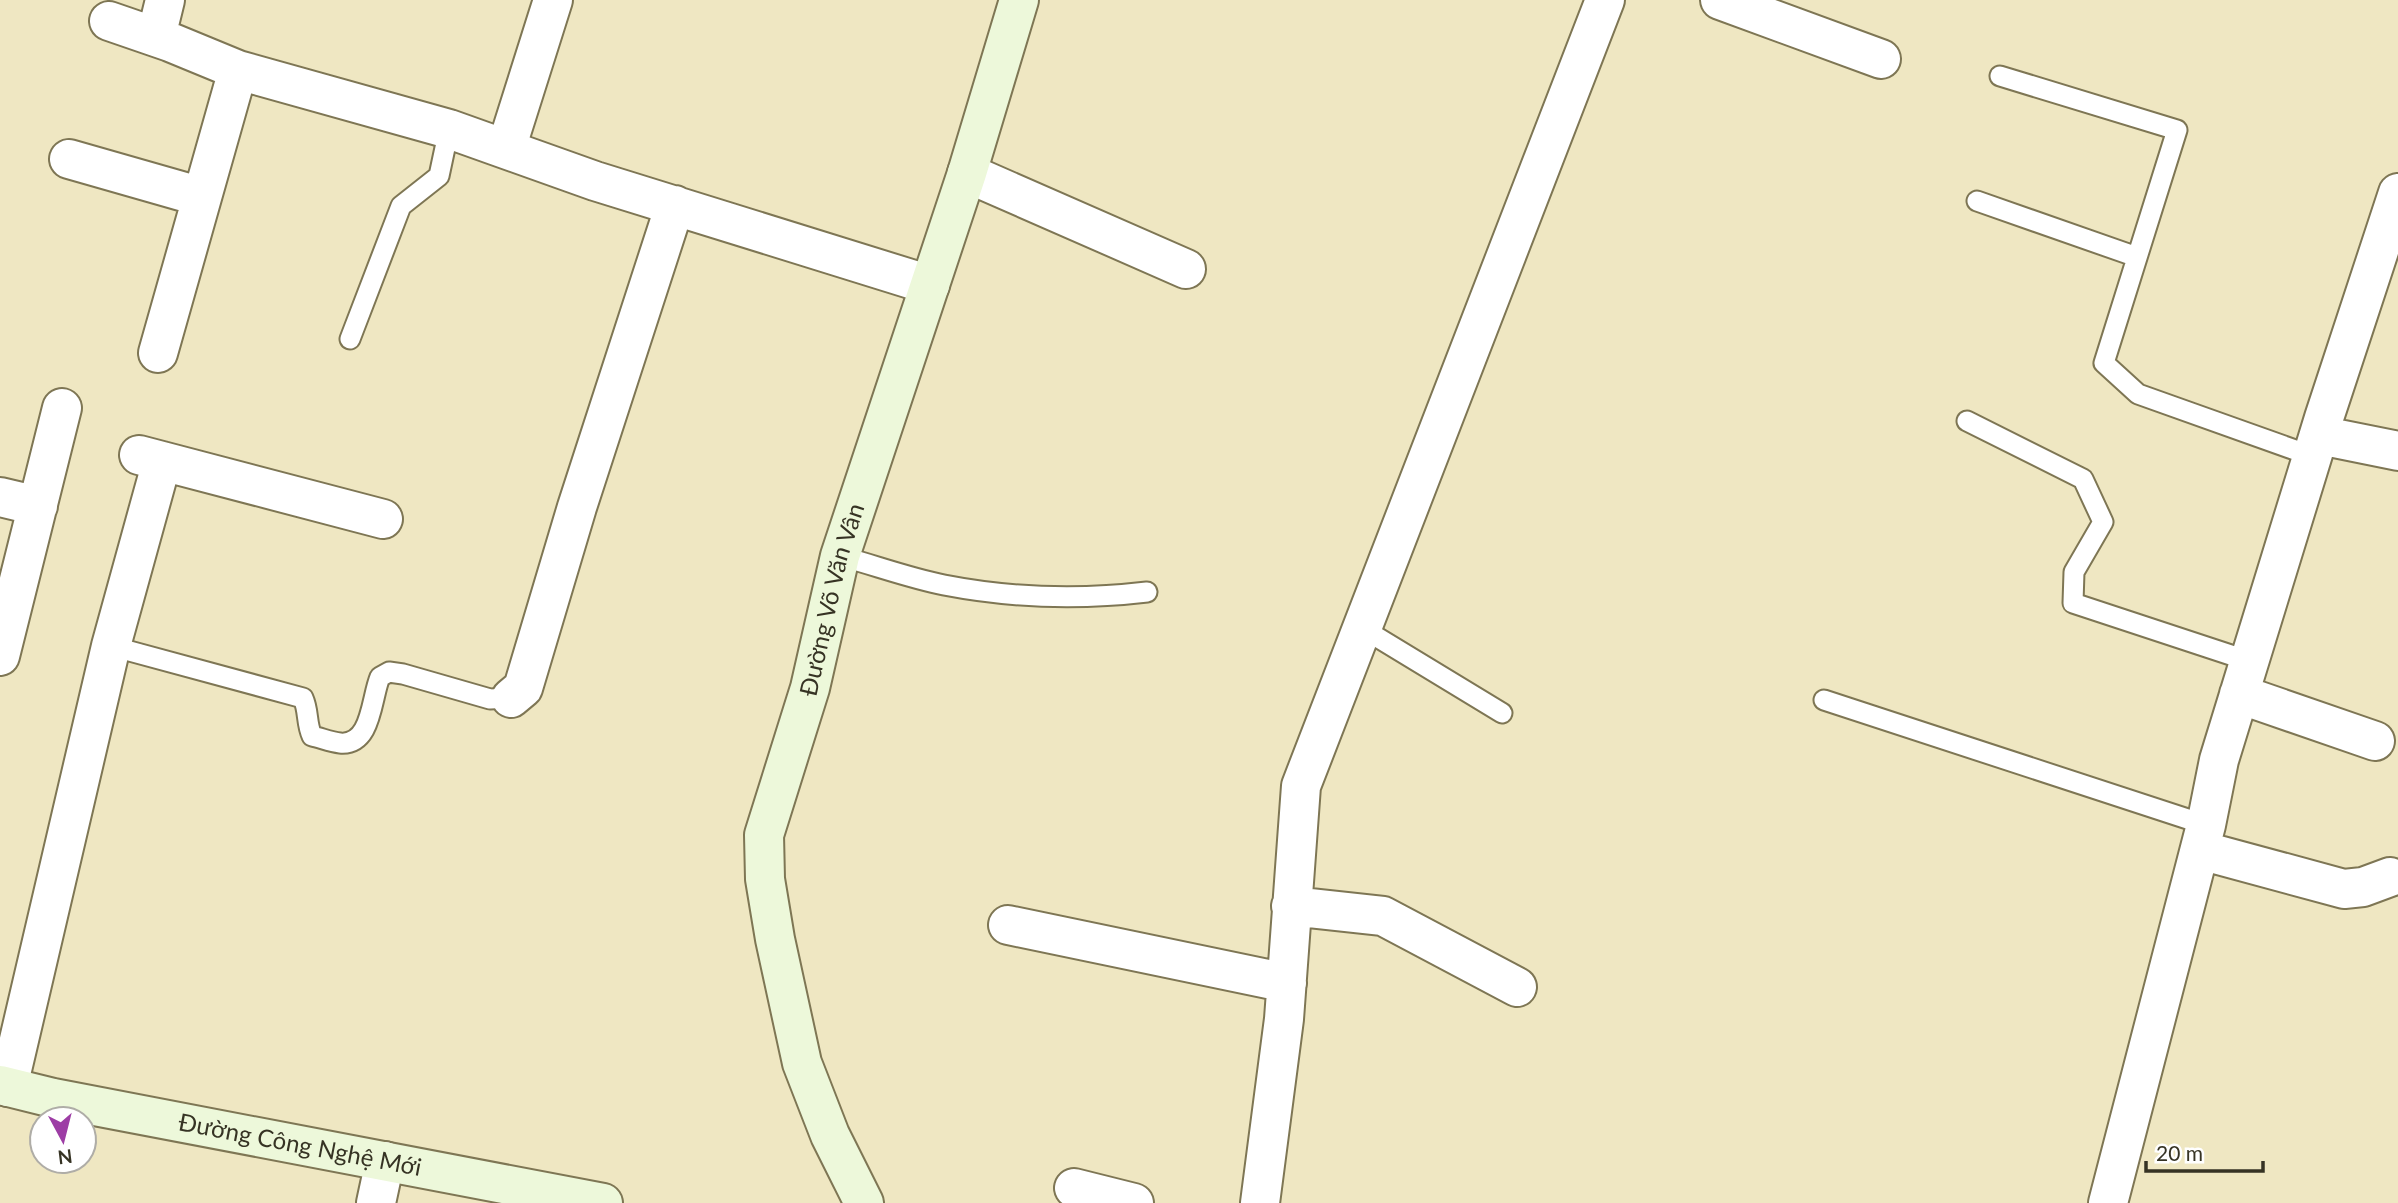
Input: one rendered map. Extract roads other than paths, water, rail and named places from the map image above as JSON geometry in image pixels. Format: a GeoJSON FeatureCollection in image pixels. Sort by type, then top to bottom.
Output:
{"type":"FeatureCollection","features":[{"type":"Feature","properties":{"kind":"street"},"geometry":{"type":"LineString","coordinates":[[156,37],[165,0]]}},
{"type":"Feature","properties":{"kind":"street"},"geometry":{"type":"LineString","coordinates":[[506,149],[553,0]]}},
{"type":"Feature","properties":{"kind":"street","name":"Đường Võ Văn Vân"},"geometry":{"type":"LineString","coordinates":[[863,1203],[830,1135],[802,1063],[765,880],[764,835],[810,688],[840,556],[967,173],[1019,0]]}},
{"type":"Feature","properties":{"kind":"street"},"geometry":{"type":"LineString","coordinates":[[1260,1203],[1284,1019],[1301,786],[1605,0]]}},
{"type":"Feature","properties":{"kind":"street"},"geometry":{"type":"LineString","coordinates":[[1720,0],[1881,58]]}},
{"type":"Feature","properties":{"kind":"street"},"geometry":{"type":"LineString","coordinates":[[109,21],[238,70],[449,129],[595,181],[930,285]]}},
{"type":"Feature","properties":{"kind":"street"},"geometry":{"type":"LineString","coordinates":[[158,353],[238,70]]}},
{"type":"Feature","properties":{"kind":"street"},"geometry":{"type":"LineString","coordinates":[[69,159],[202,197]]}},
{"type":"Feature","properties":{"kind":"street"},"geometry":{"type":"LineString","coordinates":[[967,173],[1186,269]]}},
{"type":"Feature","properties":{"kind":"street"},"geometry":{"type":"LineString","coordinates":[[2108,1203],[2203,837],[2219,760],[2316,445],[2398,193]]}},
{"type":"Feature","properties":{"kind":"street"},"geometry":{"type":"LineString","coordinates":[[511,698],[523,688],[577,507],[675,205]]}},
{"type":"Feature","properties":{"kind":"street"},"geometry":{"type":"LineString","coordinates":[[0,656],[62,408]]}},
{"type":"Feature","properties":{"kind":"street"},"geometry":{"type":"LineString","coordinates":[[2316,445],[2398,451]]}},
{"type":"Feature","properties":{"kind":"street"},"geometry":{"type":"LineString","coordinates":[[4,1086],[111,646],[151,458],[383,519]]}},
{"type":"Feature","properties":{"kind":"street"},"geometry":{"type":"LineString","coordinates":[[0,497],[38,506]]}},
{"type":"Feature","properties":{"kind":"street"},"geometry":{"type":"LineString","coordinates":[[2244,677],[2375,741]]}},
{"type":"Feature","properties":{"kind":"street"},"geometry":{"type":"LineString","coordinates":[[2203,837],[2344,889],[2363,887],[2390,877]]}},
{"type":"Feature","properties":{"kind":"street"},"geometry":{"type":"LineString","coordinates":[[1291,906],[1383,916],[1517,987]]}},
{"type":"Feature","properties":{"kind":"street"},"geometry":{"type":"LineString","coordinates":[[1008,925],[1287,983]]}},
{"type":"Feature","properties":{"kind":"street","name":"Đường Công Nghệ Mới"},"geometry":{"type":"LineString","coordinates":[[4,1086],[54,1098],[603,1203]]}},
{"type":"Feature","properties":{"kind":"street"},"geometry":{"type":"LineString","coordinates":[[376,1203],[385,1161]]}},
{"type":"Feature","properties":{"kind":"street"},"geometry":{"type":"LineString","coordinates":[[1074,1188],[1134,1203]]}},
{"type":"Feature","properties":{"kind":"lane"},"geometry":{"type":"LineString","coordinates":[[2000,76],[2177,130],[2105,363],[2138,394],[2316,445]]}},
{"type":"Feature","properties":{"kind":"lane"},"geometry":{"type":"LineString","coordinates":[[350,339],[401,206],[439,176],[449,129]]}},
{"type":"Feature","properties":{"kind":"lane"},"geometry":{"type":"LineString","coordinates":[[1977,201],[2137,257]]}},
{"type":"Feature","properties":{"kind":"lane"},"geometry":{"type":"LineString","coordinates":[[1967,421],[2083,479],[2104,522],[2074,572],[2073,603],[2244,677]]}},
{"type":"Feature","properties":{"kind":"lane"},"geometry":{"type":"LineString","coordinates":[[840,556],[942,584],[1021,597],[1111,596],[1147,592]]}},
{"type":"Feature","properties":{"kind":"lane"},"geometry":{"type":"LineString","coordinates":[[1362,628],[1502,713]]}},
{"type":"Feature","properties":{"kind":"lane"},"geometry":{"type":"LineString","coordinates":[[111,646],[303,698],[308,708],[307,725],[312,736],[342,743],[355,741],[365,732],[380,677],[389,672],[490,699],[511,698]]}},
{"type":"Feature","properties":{"kind":"lane"},"geometry":{"type":"LineString","coordinates":[[1824,700],[2203,837]]}}]}
